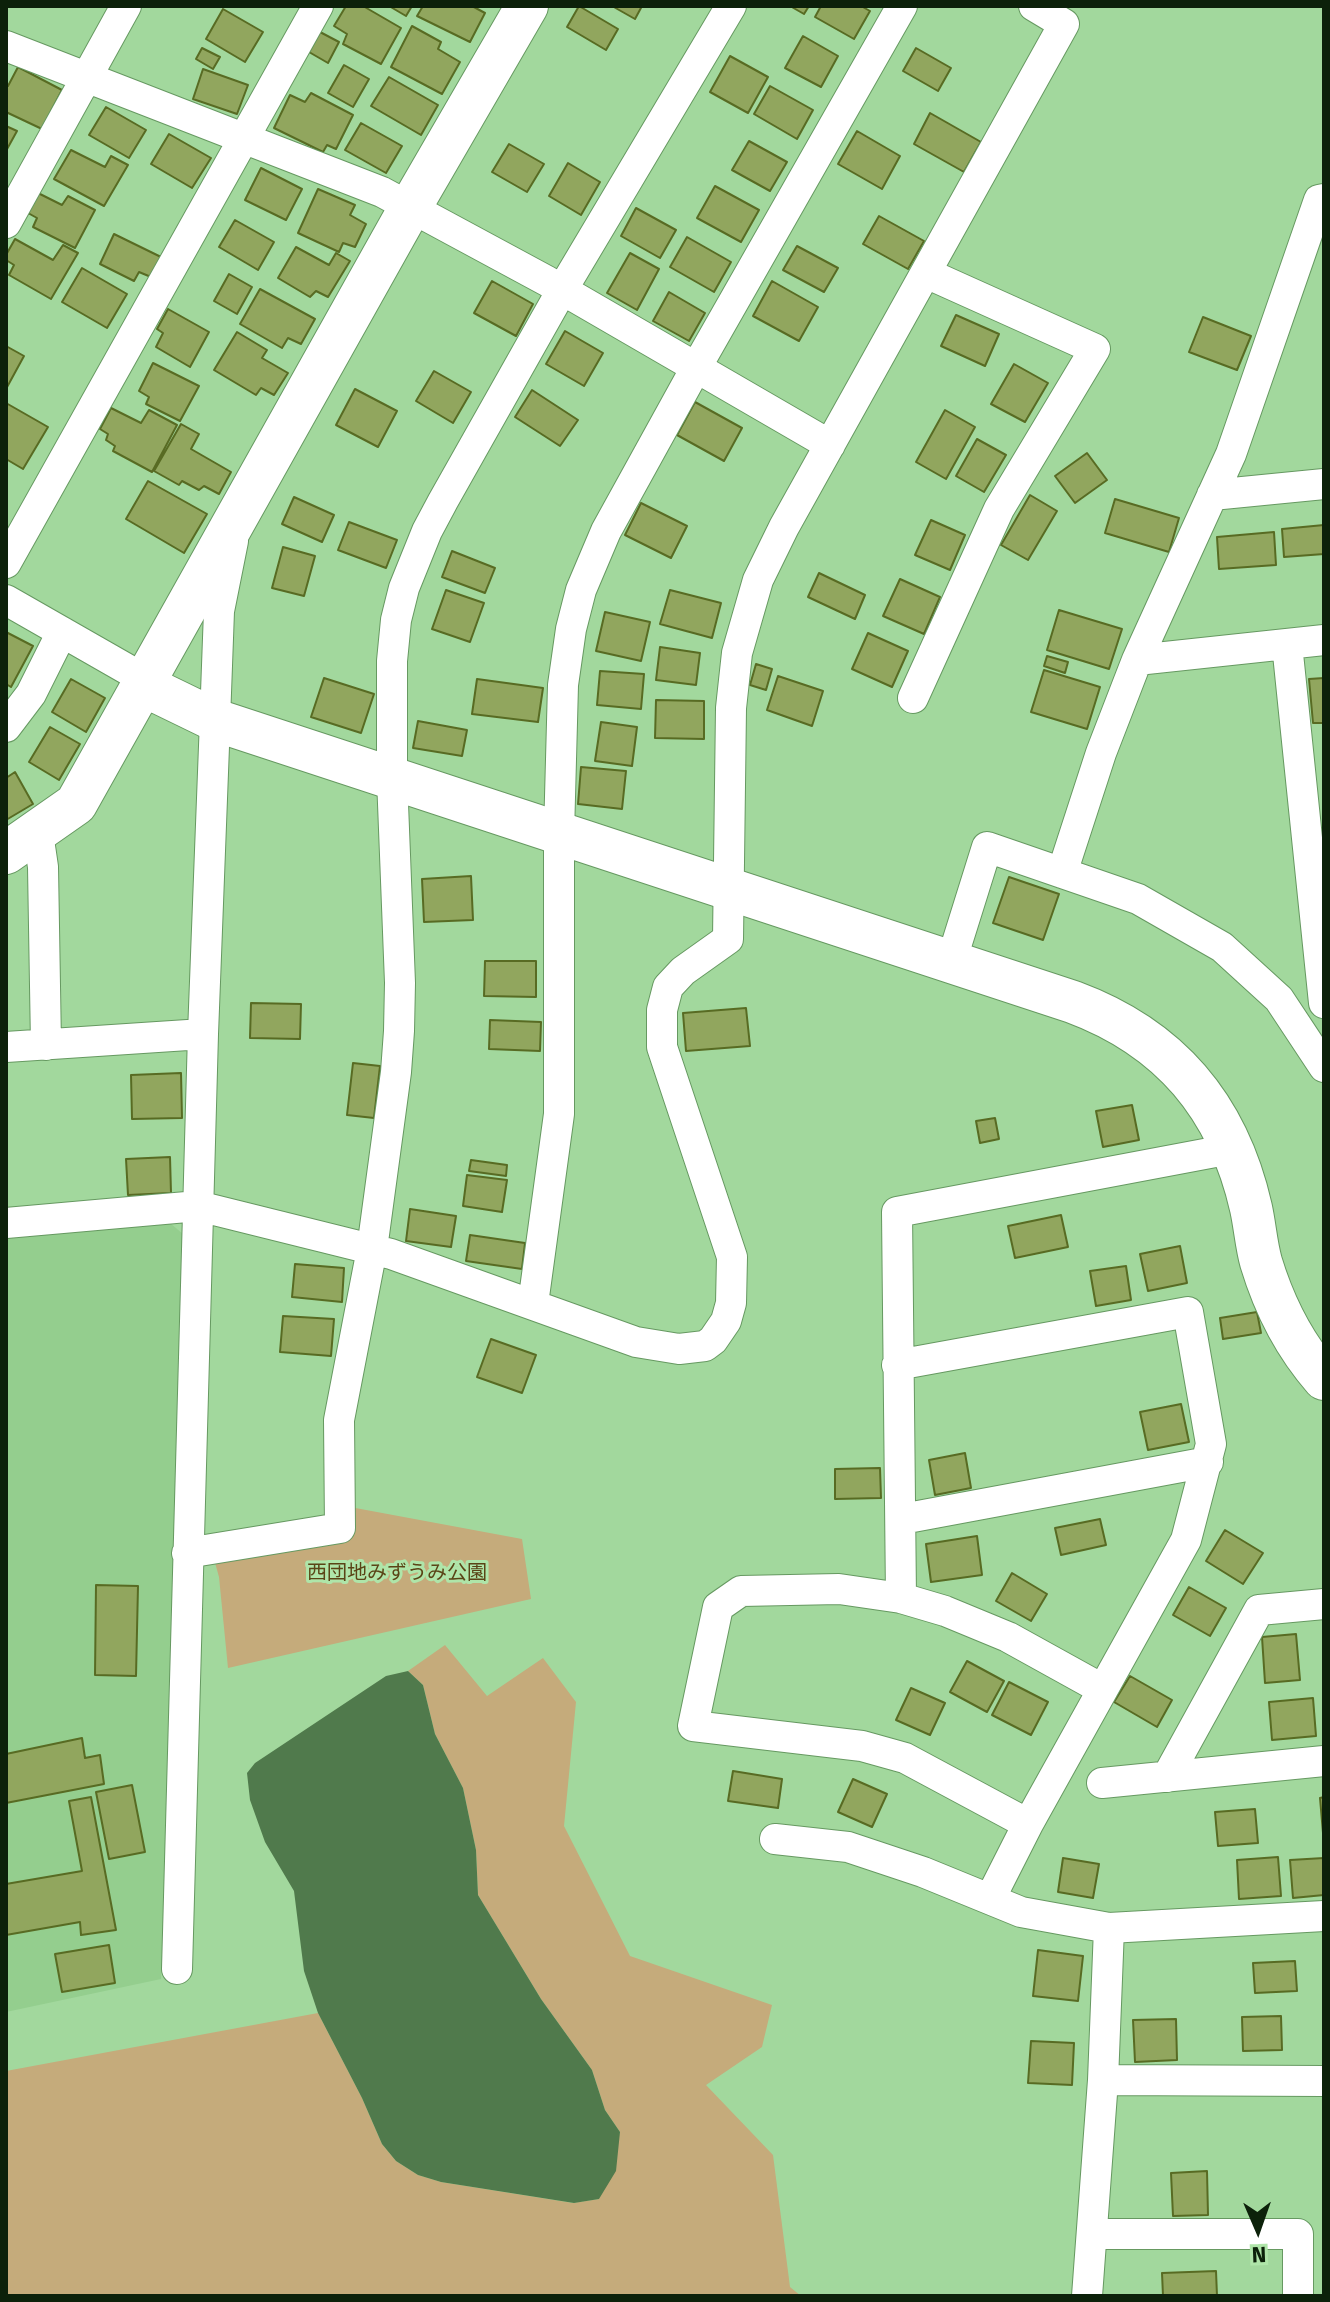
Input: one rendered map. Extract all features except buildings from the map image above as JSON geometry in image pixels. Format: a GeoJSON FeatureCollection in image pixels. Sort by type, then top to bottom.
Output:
{"type":"FeatureCollection","features":[{"type":"Feature","properties":{"kind":"street"},"geometry":{"type":"LineString","coordinates":[[6,223],[126,6]]}},
{"type":"Feature","properties":{"kind":"street"},"geometry":{"type":"LineString","coordinates":[[6,563],[318,6]]}},
{"type":"Feature","properties":{"kind":"street"},"geometry":{"type":"LineString","coordinates":[[46,1045],[43,867],[22,843],[76,804],[411,206],[527,6]]}},
{"type":"Feature","properties":{"kind":"street"},"geometry":{"type":"LineString","coordinates":[[187,1553],[340,1528],[339,1420],[372,1249],[399,1031],[392,661],[396,620],[404,588],[443,501],[562,290],[731,6]]}},
{"type":"Feature","properties":{"kind":"street"},"geometry":{"type":"LineString","coordinates":[[533,1304],[559,1114],[559,834],[563,685],[571,629],[581,590],[606,531],[902,6]]}},
{"type":"Feature","properties":{"kind":"street"},"geometry":{"type":"LineString","coordinates":[[6,1223],[198,1206],[372,1249],[636,1342],[679,1349],[705,1346],[713,1340],[726,1321],[731,1303],[732,1257],[662,1047],[662,1010],[668,987],[683,971],[728,939],[731,708],[737,653],[758,580],[784,527],[1064,24],[1034,6]]}},
{"type":"Feature","properties":{"kind":"street"},"geometry":{"type":"LineString","coordinates":[[6,46],[411,206],[697,366],[830,445]]}},
{"type":"Feature","properties":{"kind":"street"},"geometry":{"type":"LineString","coordinates":[[1062,873],[1101,753],[1137,660],[1231,454],[1319,200],[1324,199]]}},
{"type":"Feature","properties":{"kind":"street"},"geometry":{"type":"LineString","coordinates":[[913,698],[999,509],[1095,349],[926,273]]}},
{"type":"Feature","properties":{"kind":"street"},"geometry":{"type":"LineString","coordinates":[[1212,495],[1324,484]]}},
{"type":"Feature","properties":{"kind":"street"},"geometry":{"type":"LineString","coordinates":[[177,1969],[203,1034],[219,611],[240,512]]}},
{"type":"Feature","properties":{"kind":"street"},"geometry":{"type":"LineString","coordinates":[[6,600],[145,683],[215,720],[1073,1002],[1101,1012],[1128,1027],[1171,1059],[1193,1082],[1216,1117],[1251,1207],[1261,1261],[1282,1317],[1307,1360],[1324,1379]]}},
{"type":"Feature","properties":{"kind":"street"},"geometry":{"type":"LineString","coordinates":[[6,727],[31,694],[62,632]]}},
{"type":"Feature","properties":{"kind":"street"},"geometry":{"type":"LineString","coordinates":[[1137,660],[1324,640]]}},
{"type":"Feature","properties":{"kind":"street"},"geometry":{"type":"LineString","coordinates":[[1287,644],[1324,1003]]}},
{"type":"Feature","properties":{"kind":"street"},"geometry":{"type":"LineString","coordinates":[[951,962],[987,847],[1138,899],[1222,947],[1279,999],[1324,1067]]}},
{"type":"Feature","properties":{"kind":"street"},"geometry":{"type":"LineString","coordinates":[[6,1047],[203,1034]]}},
{"type":"Feature","properties":{"kind":"street"},"geometry":{"type":"LineString","coordinates":[[901,1598],[897,1212],[1231,1149]]}},
{"type":"Feature","properties":{"kind":"street"},"geometry":{"type":"LineString","coordinates":[[897,1365],[1188,1312],[1211,1444],[1186,1540],[1028,1824],[991,1897]]}},
{"type":"Feature","properties":{"kind":"street"},"geometry":{"type":"LineString","coordinates":[[902,1519],[1208,1462]]}},
{"type":"Feature","properties":{"kind":"street"},"geometry":{"type":"LineString","coordinates":[[1028,1824],[905,1758],[862,1746],[693,1726],[718,1607],[741,1591],[839,1589],[901,1598],[945,1611],[1008,1637],[1102,1689]]}},
{"type":"Feature","properties":{"kind":"street"},"geometry":{"type":"LineString","coordinates":[[1167,1777],[1259,1610],[1324,1604]]}},
{"type":"Feature","properties":{"kind":"street"},"geometry":{"type":"LineString","coordinates":[[1102,1783],[1324,1761]]}},
{"type":"Feature","properties":{"kind":"street"},"geometry":{"type":"LineString","coordinates":[[775,1839],[848,1847],[991,1897],[1021,1912],[1109,1928],[1324,1916]]}},
{"type":"Feature","properties":{"kind":"street"},"geometry":{"type":"LineString","coordinates":[[1087,2296],[1103,2080],[1109,1928]]}},
{"type":"Feature","properties":{"kind":"street"},"geometry":{"type":"LineString","coordinates":[[1103,2080],[1324,2081]]}},
{"type":"Feature","properties":{"kind":"street"},"geometry":{"type":"LineString","coordinates":[[1092,2234],[1298,2234],[1298,2296]]}},
{"type":"Feature","properties":{"kind":"shaded area"},"geometry":{"type":"Polygon","coordinates":[[[170,1223],[183,1234],[161,1979],[6,2012],[6,1237],[170,1223]]]}},
{"type":"Feature","properties":{"kind":"shaded area"},"geometry":{"type":"Polygon","coordinates":[[[408,1671],[423,1685],[435,1734],[463,1788],[476,1850],[478,1895],[541,1999],[592,2070],[605,2110],[620,2132],[616,2171],[599,2199],[574,2203],[441,2182],[418,2175],[396,2161],[382,2144],[318,2013],[304,1971],[294,1891],[265,1842],[250,1800],[247,1773],[255,1763],[386,1676],[408,1671]]]}},
{"type":"Feature","properties":{"kind":"green space","name":"西団地みずうみ公園"},"geometry":{"type":"Polygon","coordinates":[[[350,1507],[522,1539],[531,1599],[228,1668],[219,1577],[214,1559],[351,1539],[350,1507]]]}},
{"type":"Feature","properties":{"kind":"green space"},"geometry":{"type":"Polygon","coordinates":[[[445,1645],[487,1696],[543,1658],[576,1702],[564,1826],[630,1956],[772,2005],[762,2047],[706,2085],[773,2155],[790,2287],[801,2296],[6,2296],[6,2071],[318,2013],[382,2144],[396,2161],[418,2175],[441,2182],[573,2203],[599,2199],[620,2132],[605,2110],[592,2070],[541,1999],[478,1895],[476,1850],[463,1788],[435,1734],[423,1685],[408,1671],[445,1645]]]}}]}
